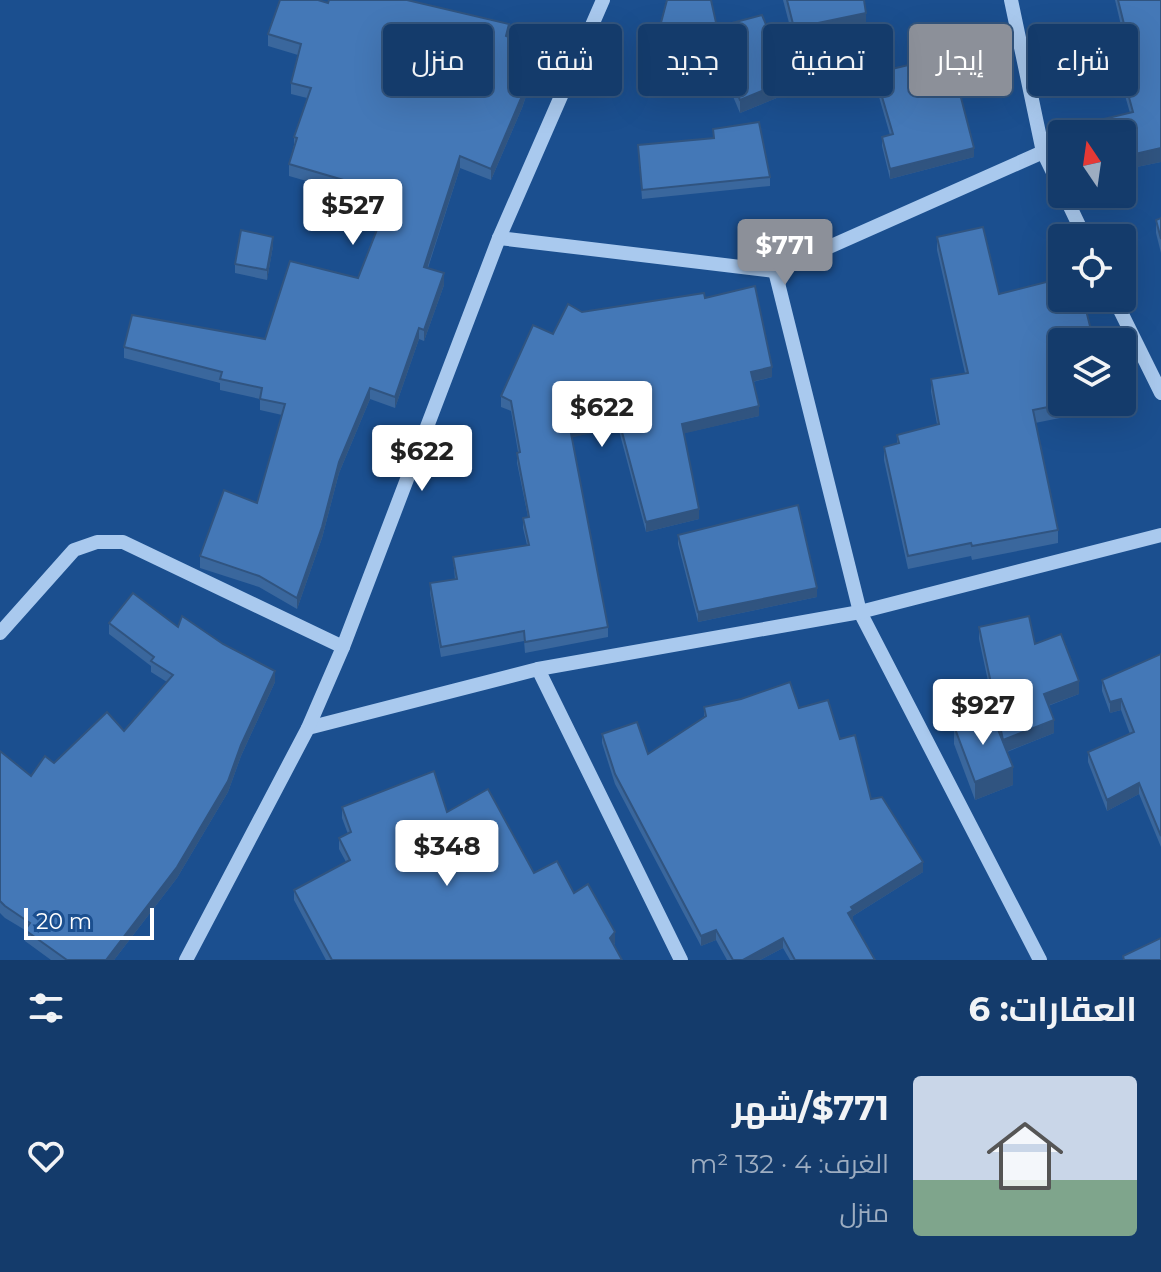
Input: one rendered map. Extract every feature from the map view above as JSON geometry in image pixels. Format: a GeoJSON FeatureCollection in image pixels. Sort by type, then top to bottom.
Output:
{"type":"FeatureCollection","features":[{"type":"Feature","properties":{"kind":"street"},"geometry":{"type":"LineString","coordinates":[[186,960],[308,728],[343,647],[499,238],[603,0]]}},
{"type":"Feature","properties":{"kind":"street"},"geometry":{"type":"LineString","coordinates":[[1011,0],[1043,152],[1048,162]]}},
{"type":"Feature","properties":{"kind":"street"},"geometry":{"type":"LineString","coordinates":[[499,238],[775,271],[1043,152]]}},
{"type":"Feature","properties":{"kind":"street"},"geometry":{"type":"LineString","coordinates":[[775,271],[860,612],[1040,960]]}},
{"type":"Feature","properties":{"kind":"street"},"geometry":{"type":"LineString","coordinates":[[1121,312],[1161,393]]}},
{"type":"Feature","properties":{"kind":"street"},"geometry":{"type":"LineString","coordinates":[[308,728],[538,669],[860,612],[1161,535]]}},
{"type":"Feature","properties":{"kind":"street"},"geometry":{"type":"LineString","coordinates":[[0,633],[74,550],[97,542],[123,542],[343,647]]}},
{"type":"Feature","properties":{"kind":"street"},"geometry":{"type":"LineString","coordinates":[[538,669],[681,960]]}},
{"type":"Feature","properties":{"kind":"building"},"geometry":{"type":"Polygon","coordinates":[[[280,0],[328,3],[329,0],[407,0],[509,24],[506,36],[509,37],[509,96],[522,96],[491,169],[460,156],[424,267],[444,273],[424,330],[419,328],[395,397],[370,388],[339,462],[322,527],[297,598],[259,576],[200,556],[224,490],[257,503],[285,404],[260,399],[262,388],[220,379],[222,372],[124,347],[132,315],[265,339],[290,261],[358,278],[391,194],[289,164],[297,138],[294,137],[311,88],[291,83],[301,44],[268,34],[280,0]]]}},
{"type":"Feature","properties":{"kind":"building"},"geometry":{"type":"Polygon","coordinates":[[[667,0],[711,0],[716,24],[661,24],[667,0]]]}},
{"type":"Feature","properties":{"kind":"building"},"geometry":{"type":"Polygon","coordinates":[[[787,0],[864,0],[866,13],[813,24],[793,24],[787,0]]]}},
{"type":"Feature","properties":{"kind":"building"},"geometry":{"type":"Polygon","coordinates":[[[1118,0],[1161,0],[1161,148],[1136,154],[1136,120],[1100,120],[1133,112],[1129,96],[1138,96],[1138,24],[1124,24],[1118,0]]]}},
{"type":"Feature","properties":{"kind":"building"},"geometry":{"type":"Polygon","coordinates":[[[762,15],[766,24],[763,24],[763,91],[740,100],[738,96],[747,96],[747,24],[728,24],[762,15]]]}},
{"type":"Feature","properties":{"kind":"building"},"geometry":{"type":"Polygon","coordinates":[[[909,65],[909,96],[961,96],[974,148],[890,169],[882,137],[893,134],[882,96],[893,96],[893,69],[909,65]]]}},
{"type":"Feature","properties":{"kind":"building"},"geometry":{"type":"Polygon","coordinates":[[[759,122],[770,177],[642,190],[638,145],[714,138],[713,129],[759,122]]]}},
{"type":"Feature","properties":{"kind":"building"},"geometry":{"type":"Polygon","coordinates":[[[1161,218],[1161,239],[1156,220],[1161,218]]]}},
{"type":"Feature","properties":{"kind":"building"},"geometry":{"type":"Polygon","coordinates":[[[983,227],[999,294],[1048,282],[1048,312],[1086,312],[1090,328],[1048,328],[1048,407],[1033,410],[1058,530],[908,556],[884,447],[899,443],[897,435],[939,424],[931,379],[968,373],[937,237],[983,227]]]}},
{"type":"Feature","properties":{"kind":"building"},"geometry":{"type":"Polygon","coordinates":[[[241,230],[273,237],[267,270],[235,264],[241,230]]]}},
{"type":"Feature","properties":{"kind":"building"},"geometry":{"type":"Polygon","coordinates":[[[755,286],[772,367],[751,372],[759,406],[682,424],[699,509],[646,522],[618,417],[570,428],[608,627],[525,642],[524,631],[441,647],[430,583],[457,579],[453,557],[529,545],[523,518],[529,517],[511,401],[501,396],[533,325],[553,334],[568,304],[582,312],[704,293],[705,298],[755,286]]]}},
{"type":"Feature","properties":{"kind":"building"},"geometry":{"type":"Polygon","coordinates":[[[798,505],[817,588],[698,612],[678,535],[798,505]]]}},
{"type":"Feature","properties":{"kind":"building"},"geometry":{"type":"Polygon","coordinates":[[[133,593],[178,627],[182,616],[223,644],[275,671],[228,781],[177,867],[106,960],[67,960],[25,930],[30,923],[0,901],[0,751],[31,776],[45,756],[54,763],[107,712],[124,731],[173,675],[151,661],[154,657],[109,623],[133,593]]]}},
{"type":"Feature","properties":{"kind":"building"},"geometry":{"type":"Polygon","coordinates":[[[1029,616],[1035,644],[1061,634],[1079,681],[1044,694],[1054,720],[1003,740],[979,627],[1029,616]]]}},
{"type":"Feature","properties":{"kind":"building"},"geometry":{"type":"Polygon","coordinates":[[[1161,654],[1161,836],[1139,783],[1107,800],[1088,752],[1134,732],[1121,699],[1110,702],[1102,680],[1161,654]]]}},
{"type":"Feature","properties":{"kind":"building"},"geometry":{"type":"Polygon","coordinates":[[[790,682],[799,708],[828,700],[840,739],[855,735],[871,799],[882,797],[923,862],[851,907],[853,910],[848,913],[875,960],[795,960],[783,938],[743,960],[733,960],[716,930],[701,936],[615,774],[602,734],[637,722],[648,754],[706,716],[704,707],[741,699],[790,682]]]}},
{"type":"Feature","properties":{"kind":"building"},"geometry":{"type":"Polygon","coordinates":[[[991,712],[1013,767],[975,782],[954,726],[991,712]]]}},
{"type":"Feature","properties":{"kind":"building"},"geometry":{"type":"Polygon","coordinates":[[[434,771],[447,812],[488,789],[534,873],[557,861],[574,893],[588,884],[615,932],[610,938],[622,960],[332,960],[294,890],[350,860],[339,838],[351,832],[342,807],[434,771]]]}},
{"type":"Feature","properties":{"kind":"building"},"geometry":{"type":"Polygon","coordinates":[[[1161,938],[1161,960],[1124,960],[1123,956],[1161,938]]]}}]}
